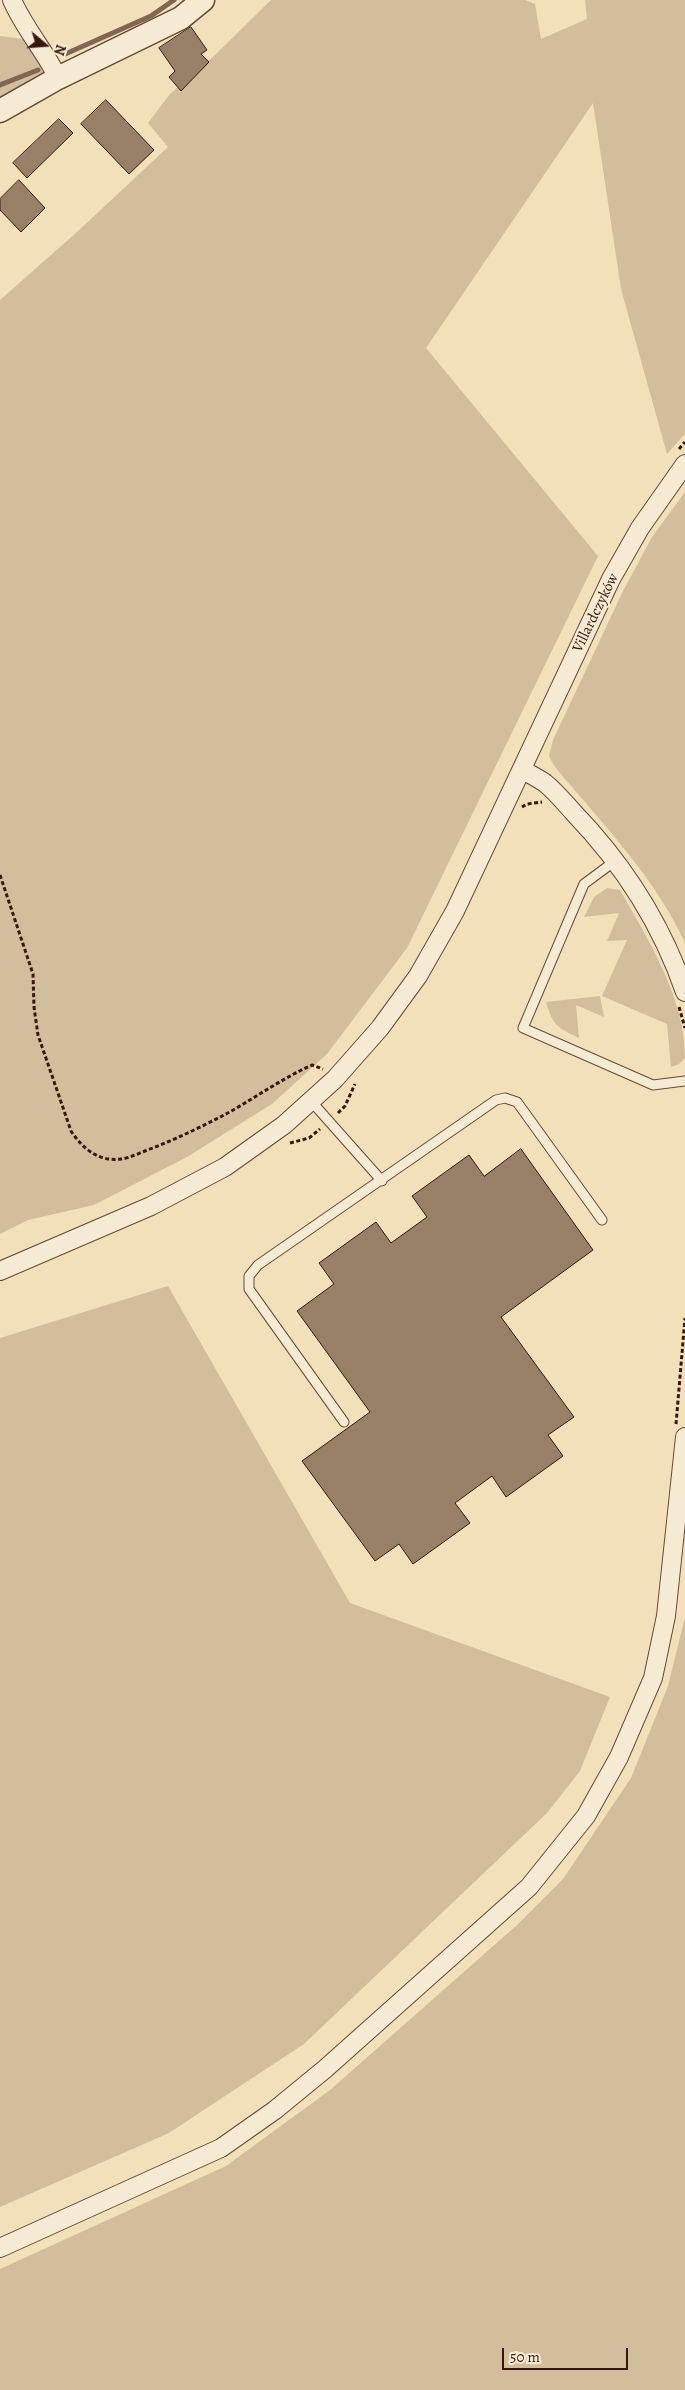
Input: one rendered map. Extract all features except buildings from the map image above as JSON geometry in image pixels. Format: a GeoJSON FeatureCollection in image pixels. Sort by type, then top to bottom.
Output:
{"type":"FeatureCollection","features":[{"type":"Feature","properties":{"kind":"street"},"geometry":{"type":"LineString","coordinates":[[12,0],[19,16],[48,59],[58,78]]}},
{"type":"Feature","properties":{"kind":"street"},"geometry":{"type":"LineString","coordinates":[[0,111],[58,78],[181,18],[203,0]]}},
{"type":"Feature","properties":{"kind":"street","name":"Villardczyków"},"geometry":{"type":"LineString","coordinates":[[0,1271],[151,1206],[225,1167],[284,1125],[311,1101],[326,1072],[380,1028],[418,976],[456,911],[612,580],[681,457]]}},
{"type":"Feature","properties":{"kind":"street"},"geometry":{"type":"LineString","coordinates":[[522,770],[545,783],[592,832],[615,861],[631,883],[661,936],[685,992]]}},
{"type":"Feature","properties":{"kind":"street"},"geometry":{"type":"LineString","coordinates":[[0,2248],[221,2148],[275,2110],[325,2069],[529,1887],[586,1816],[619,1757],[653,1678],[666,1616],[680,1432]]}},
{"type":"Feature","properties":{"kind":"lane"},"geometry":{"type":"LineString","coordinates":[[615,861],[584,884],[523,1028],[653,1085],[685,1082]]}},
{"type":"Feature","properties":{"kind":"lane"},"geometry":{"type":"LineString","coordinates":[[344,1422],[248,1289],[249,1276],[258,1265],[382,1181],[496,1100],[505,1098],[517,1102],[602,1220]]}},
{"type":"Feature","properties":{"kind":"lane"},"geometry":{"type":"LineString","coordinates":[[311,1101],[382,1181]]}},
{"type":"Feature","properties":{"kind":"path"},"geometry":{"type":"LineString","coordinates":[[681,457],[685,442]]}},
{"type":"Feature","properties":{"kind":"path"},"geometry":{"type":"LineString","coordinates":[[520,809],[527,804],[543,802]]}},
{"type":"Feature","properties":{"kind":"path"},"geometry":{"type":"LineString","coordinates":[[0,875],[33,974],[34,1007],[38,1036],[71,1131],[80,1144],[90,1153],[122,1160],[162,1144],[226,1114],[294,1073],[312,1065],[326,1072]]}},
{"type":"Feature","properties":{"kind":"path"},"geometry":{"type":"LineString","coordinates":[[281,1146],[309,1138],[345,1106],[356,1083]]}},
{"type":"Feature","properties":{"kind":"path"},"geometry":{"type":"LineString","coordinates":[[680,1432],[685,1318]]}},
{"type":"Feature","properties":{"kind":"shaded area"},"geometry":{"type":"Polygon","coordinates":[[[271,0],[525,0],[535,4],[541,39],[587,19],[585,0],[685,0],[685,434],[667,454],[621,289],[593,103],[426,348],[598,556],[407,948],[327,1054],[272,1104],[187,1157],[94,1205],[28,1220],[0,1234],[0,300],[77,232],[168,147],[148,123],[170,94],[215,55],[271,0]]]}},
{"type":"Feature","properties":{"kind":"shaded area"},"geometry":{"type":"Polygon","coordinates":[[[0,36],[24,39],[34,51],[45,76],[0,99],[0,36]]]}},
{"type":"Feature","properties":{"kind":"shaded area"},"geometry":{"type":"Polygon","coordinates":[[[685,492],[685,943],[673,919],[643,873],[555,767],[549,756],[553,740],[623,591],[652,537],[685,492]]]}},
{"type":"Feature","properties":{"kind":"shaded area"},"geometry":{"type":"Polygon","coordinates":[[[607,888],[620,890],[653,950],[672,992],[683,1036],[685,1058],[679,1064],[671,1067],[667,1024],[602,996],[627,940],[607,941],[619,913],[584,917],[594,897],[607,888]]]}},
{"type":"Feature","properties":{"kind":"shaded area"},"geometry":{"type":"Polygon","coordinates":[[[600,996],[604,1017],[576,1005],[579,1038],[557,1025],[551,1016],[546,1002],[600,996]]]}},
{"type":"Feature","properties":{"kind":"shaded area"},"geometry":{"type":"Polygon","coordinates":[[[168,1286],[350,1603],[610,1697],[580,1771],[547,1813],[304,2044],[169,2133],[0,2207],[0,1338],[168,1286]]]}},
{"type":"Feature","properties":{"kind":"shaded area"},"geometry":{"type":"Polygon","coordinates":[[[685,1617],[685,2390],[0,2390],[0,2269],[226,2166],[330,2090],[517,1925],[563,1879],[631,1778],[668,1686],[685,1617]]]}},
{"type":"Feature","properties":{"kind":"waterway"},"geometry":{"type":"LineString","coordinates":[[63,55],[151,16],[174,0]]}},
{"type":"Feature","properties":{"kind":"waterway"},"geometry":{"type":"LineString","coordinates":[[0,85],[38,70]]}}]}
